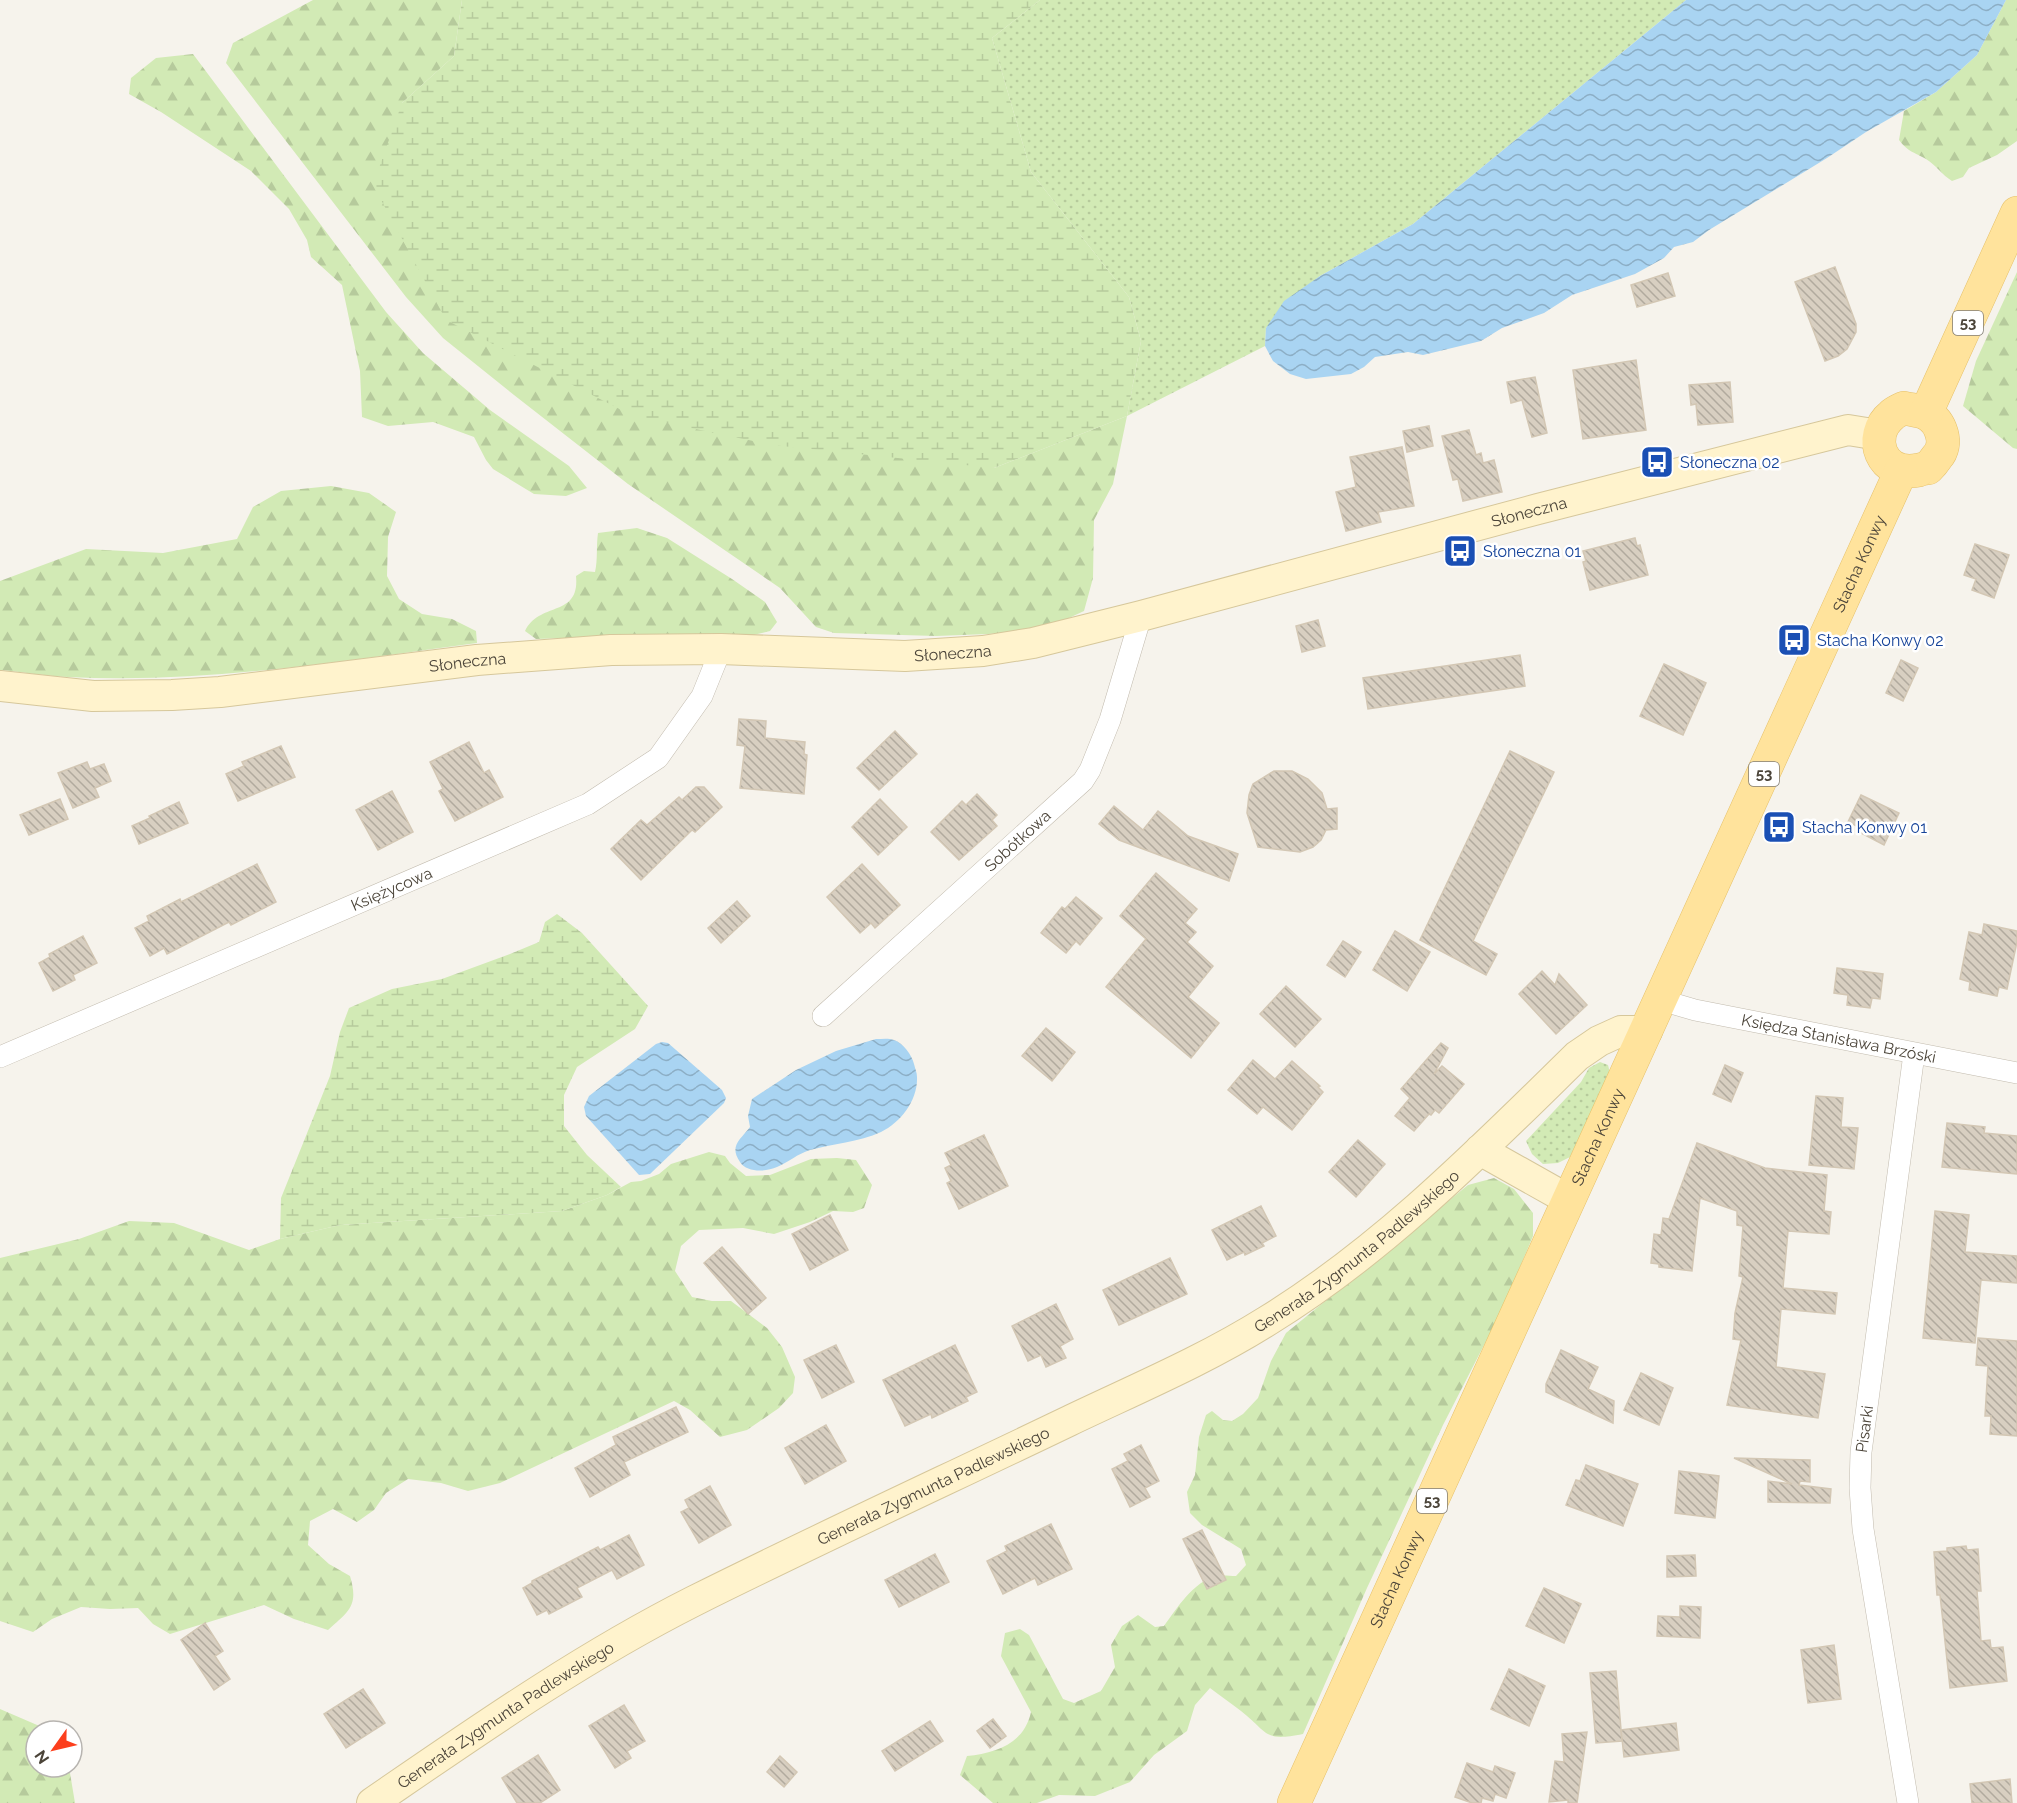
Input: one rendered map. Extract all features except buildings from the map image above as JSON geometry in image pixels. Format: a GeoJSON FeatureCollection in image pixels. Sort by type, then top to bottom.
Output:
{"type":"FeatureCollection","features":[{"type":"Feature","properties":{"kind":"main road","name":"53"},"geometry":{"type":"LineString","coordinates":[[1926,413],[2017,213]]}},
{"type":"Feature","properties":{"kind":"main road"},"geometry":{"type":"LineString","coordinates":[[1904,408],[1926,413],[1936,421],[1944,438],[1942,452],[1928,468],[1901,471],[1888,464],[1881,452],[1880,435],[1884,424],[1892,414],[1904,408]]}},
{"type":"Feature","properties":{"kind":"main road","name":"Stacha Konwy"},"geometry":{"type":"LineString","coordinates":[[1294,1803],[1901,471]]}},
{"type":"Feature","properties":{"kind":"street","name":"Słoneczna"},"geometry":{"type":"LineString","coordinates":[[0,686],[93,696],[172,695],[220,692],[477,660],[611,650],[721,649],[905,656],[983,651],[1033,643],[1538,509],[1848,430],[1880,435]]}},
{"type":"Feature","properties":{"kind":"street","name":"Sobótkowa"},"geometry":{"type":"LineString","coordinates":[[823,1016],[1083,781],[1095,760],[1110,720],[1141,615]]}},
{"type":"Feature","properties":{"kind":"street","name":"Księżycowa"},"geometry":{"type":"LineString","coordinates":[[0,1057],[588,804],[658,758],[702,696],[721,649]]}},
{"type":"Feature","properties":{"kind":"street","name":"Księdza Stanisława Brzóski"},"geometry":{"type":"LineString","coordinates":[[1661,1000],[1695,1010],[2017,1073]]}},
{"type":"Feature","properties":{"kind":"street","name":"Generała Zygmunta Padlewskiego"},"geometry":{"type":"LineString","coordinates":[[372,1803],[575,1667],[671,1614],[806,1546],[1184,1367],[1267,1322],[1367,1251],[1414,1212],[1577,1056],[1599,1041],[1621,1031],[1647,1031]]}},
{"type":"Feature","properties":{"kind":"street","name":"Pisarki"},"geometry":{"type":"LineString","coordinates":[[1908,1803],[1868,1561],[1860,1488],[1861,1452],[1914,1054]]}},
{"type":"Feature","properties":{"kind":"street"},"geometry":{"type":"LineString","coordinates":[[1480,1150],[1569,1200]]}},
{"type":"Feature","properties":{"kind":"green space"},"geometry":{"type":"Polygon","coordinates":[[[313,0],[462,0],[454,56],[402,103],[994,468],[1127,416],[1113,484],[1094,520],[1093,578],[1084,611],[1056,624],[1031,630],[988,634],[936,636],[834,633],[816,627],[780,588],[628,484],[514,395],[443,338],[406,297],[226,63],[233,43],[313,0]]]}},
{"type":"Feature","properties":{"kind":"green space"},"geometry":{"type":"Polygon","coordinates":[[[462,0],[1040,0],[992,38],[1031,172],[1129,297],[1141,341],[1127,416],[994,468],[772,445],[633,416],[446,320],[373,185],[402,103],[454,56],[462,0]]]}},
{"type":"Feature","properties":{"kind":"green space"},"geometry":{"type":"Polygon","coordinates":[[[1040,0],[1686,0],[1413,224],[1320,276],[1266,328],[1265,346],[1127,416],[1141,341],[1129,297],[1031,172],[992,38],[1040,0]]]}},
{"type":"Feature","properties":{"kind":"green space"},"geometry":{"type":"Polygon","coordinates":[[[2006,0],[2017,0],[2017,141],[1997,155],[1969,168],[1963,177],[1952,181],[1930,161],[1908,149],[1899,140],[1904,111],[1936,92],[1977,55],[2006,0]]]}},
{"type":"Feature","properties":{"kind":"green space"},"geometry":{"type":"Polygon","coordinates":[[[193,54],[386,312],[423,353],[490,410],[569,466],[587,488],[566,496],[534,494],[493,469],[474,437],[433,422],[388,426],[362,417],[360,371],[342,285],[311,257],[307,240],[289,209],[251,171],[161,112],[129,94],[131,78],[156,58],[193,54]]]}},
{"type":"Feature","properties":{"kind":"green space"},"geometry":{"type":"Polygon","coordinates":[[[2017,272],[2017,449],[1963,406],[1976,361],[2017,272]]]}},
{"type":"Feature","properties":{"kind":"green space"},"geometry":{"type":"Polygon","coordinates":[[[331,486],[369,493],[396,512],[388,537],[387,576],[399,599],[422,614],[452,619],[476,631],[477,643],[324,664],[171,677],[68,677],[0,670],[0,581],[86,549],[163,553],[237,539],[253,507],[281,491],[331,486]]]}},
{"type":"Feature","properties":{"kind":"green space"},"geometry":{"type":"Polygon","coordinates":[[[637,528],[667,538],[732,579],[765,602],[777,622],[770,631],[749,636],[730,634],[651,635],[536,639],[525,631],[540,616],[566,604],[572,598],[576,589],[576,576],[584,571],[595,572],[598,533],[637,528]]]}},
{"type":"Feature","properties":{"kind":"green space"},"geometry":{"type":"Polygon","coordinates":[[[557,914],[582,933],[648,1006],[635,1029],[577,1067],[564,1095],[564,1126],[587,1155],[621,1187],[607,1195],[562,1211],[340,1225],[280,1239],[281,1198],[330,1076],[340,1032],[349,1008],[392,989],[442,979],[539,942],[545,922],[557,914]]]}},
{"type":"Feature","properties":{"kind":"green space"},"geometry":{"type":"Polygon","coordinates":[[[1600,1062],[1608,1065],[1610,1073],[1570,1157],[1558,1163],[1543,1164],[1532,1154],[1526,1141],[1581,1082],[1589,1068],[1600,1062]]]}},
{"type":"Feature","properties":{"kind":"green space"},"geometry":{"type":"Polygon","coordinates":[[[709,1152],[725,1156],[746,1176],[770,1175],[811,1159],[856,1160],[872,1185],[864,1208],[853,1212],[833,1211],[810,1222],[774,1234],[743,1228],[699,1230],[681,1246],[675,1271],[692,1297],[712,1301],[731,1301],[767,1328],[782,1347],[795,1377],[793,1393],[779,1408],[747,1430],[720,1437],[690,1410],[674,1401],[500,1483],[468,1491],[441,1483],[408,1479],[386,1493],[374,1510],[357,1522],[333,1509],[310,1521],[308,1545],[329,1564],[350,1576],[353,1601],[347,1612],[328,1630],[294,1619],[264,1605],[170,1634],[153,1624],[138,1608],[81,1607],[52,1619],[33,1632],[0,1621],[0,1258],[79,1239],[129,1221],[174,1223],[249,1250],[280,1239],[340,1225],[562,1211],[607,1195],[631,1182],[659,1174],[671,1164],[709,1152]]]}},
{"type":"Feature","properties":{"kind":"green space"},"geometry":{"type":"Polygon","coordinates":[[[1494,1178],[1514,1189],[1533,1213],[1533,1236],[1501,1312],[1443,1425],[1367,1588],[1303,1734],[1280,1737],[1267,1734],[1210,1688],[1195,1705],[1187,1731],[1154,1755],[1130,1782],[1095,1796],[1059,1795],[1037,1803],[993,1803],[960,1775],[967,1756],[998,1749],[1015,1739],[1022,1732],[1031,1712],[1001,1656],[1005,1633],[1020,1629],[1029,1635],[1063,1699],[1074,1703],[1101,1691],[1115,1667],[1111,1645],[1122,1626],[1138,1615],[1155,1627],[1164,1626],[1186,1596],[1200,1584],[1216,1576],[1236,1576],[1246,1565],[1241,1549],[1202,1525],[1190,1513],[1187,1492],[1195,1475],[1199,1437],[1206,1415],[1212,1411],[1223,1420],[1232,1421],[1243,1414],[1258,1398],[1271,1361],[1286,1333],[1468,1185],[1494,1178]]]}},
{"type":"Feature","properties":{"kind":"green space"},"geometry":{"type":"Polygon","coordinates":[[[0,1709],[24,1719],[24,1779],[71,1779],[75,1803],[0,1803],[0,1709]]]}},
{"type":"Feature","properties":{"kind":"water"},"geometry":{"type":"Polygon","coordinates":[[[1686,0],[2006,0],[1977,55],[1936,92],[1866,132],[1693,242],[1674,247],[1664,258],[1635,274],[1572,295],[1544,313],[1502,328],[1481,341],[1423,355],[1408,352],[1375,357],[1364,367],[1351,374],[1306,379],[1290,374],[1273,361],[1265,346],[1266,328],[1284,301],[1320,276],[1413,224],[1686,0]]]}},
{"type":"Feature","properties":{"kind":"water"},"geometry":{"type":"Polygon","coordinates":[[[876,1039],[892,1039],[901,1044],[911,1057],[916,1072],[915,1094],[907,1109],[895,1122],[881,1132],[855,1141],[805,1152],[773,1169],[752,1170],[743,1166],[737,1156],[736,1147],[750,1127],[748,1116],[752,1099],[796,1070],[836,1051],[876,1039]]]}},
{"type":"Feature","properties":{"kind":"water"},"geometry":{"type":"Polygon","coordinates":[[[668,1043],[722,1090],[726,1098],[724,1103],[650,1174],[639,1175],[586,1116],[584,1107],[589,1096],[656,1044],[668,1043]]]}},
{"type":"Feature","properties":{"kind":"place","name":"Słoneczna 02"},"geometry":{"type":"Point","coordinates":[1657,462]}},
{"type":"Feature","properties":{"kind":"place","name":"Słoneczna 01"},"geometry":{"type":"Point","coordinates":[1460,551]}},
{"type":"Feature","properties":{"kind":"place","name":"Stacha Konwy 02"},"geometry":{"type":"Point","coordinates":[1794,640]}},
{"type":"Feature","properties":{"kind":"place","name":"Stacha Konwy 01"},"geometry":{"type":"Point","coordinates":[1779,827]}}]}
